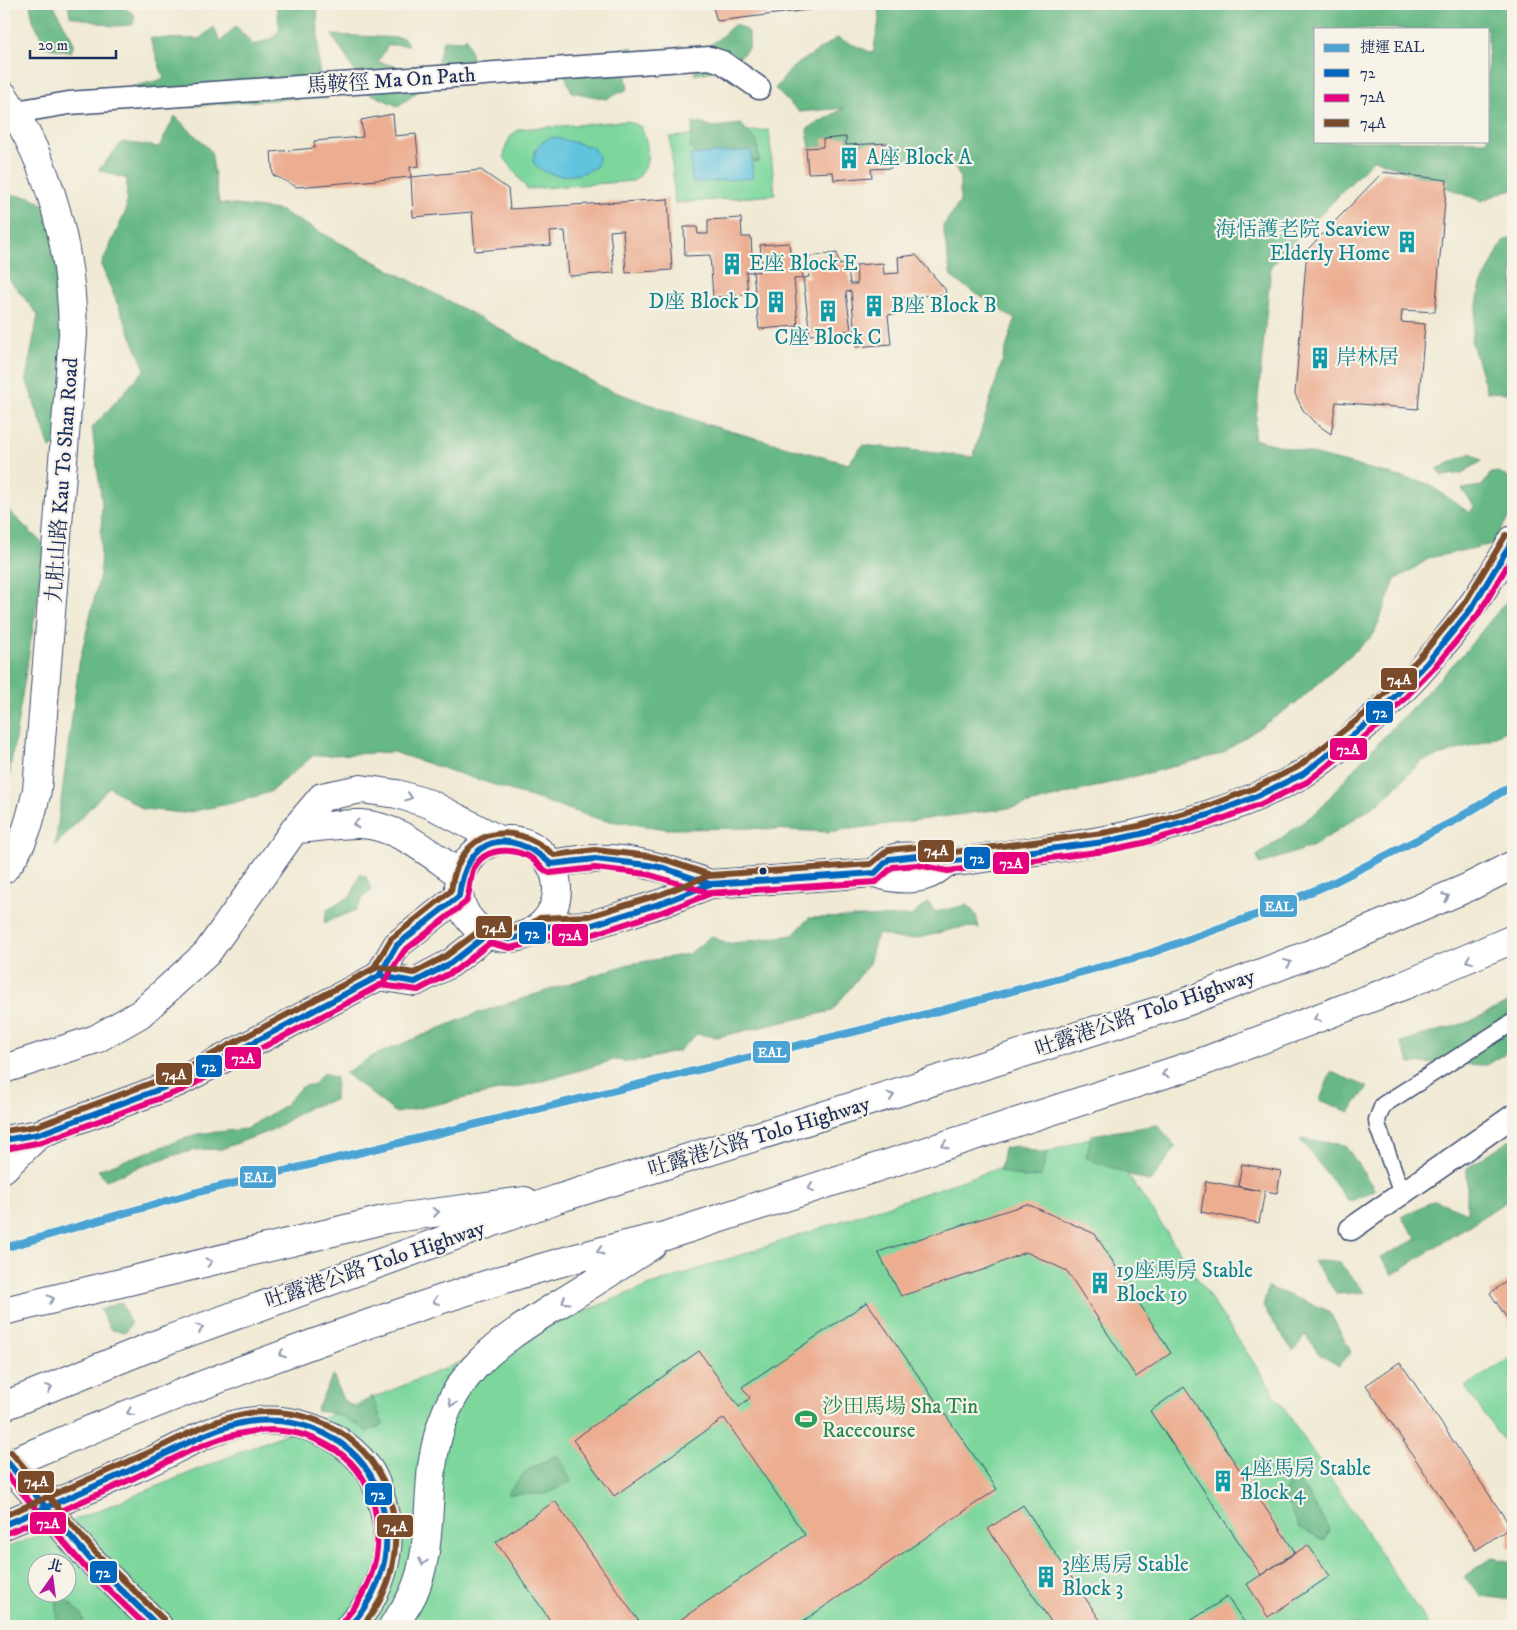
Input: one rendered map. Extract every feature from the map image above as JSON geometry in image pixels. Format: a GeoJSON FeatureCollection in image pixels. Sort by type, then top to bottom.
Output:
{"type":"FeatureCollection","features":[{"type":"Feature","properties":{"kind":"main road","name":"九肚山路 Kau To Shan Road"},"geometry":{"type":"LineString","coordinates":[[4,869],[22,842],[31,817],[37,790],[73,334],[70,282],[56,210],[40,163],[7,107]]}},
{"type":"Feature","properties":{"kind":"main road"},"geometry":{"type":"LineString","coordinates":[[540,927],[592,925],[665,902],[710,884],[875,872],[889,859],[918,856],[947,862],[1104,842],[1141,834],[1208,815],[1255,797],[1302,774],[1374,719],[1427,663],[1471,609],[1513,540]]}},
{"type":"Feature","properties":{"kind":"main road"},"geometry":{"type":"LineString","coordinates":[[4,1069],[96,1039],[140,1014],[207,953],[295,829],[322,797],[361,789],[397,794],[430,804],[501,841]]}},
{"type":"Feature","properties":{"kind":"main road"},"geometry":{"type":"LineString","coordinates":[[295,829],[362,824],[385,828],[408,840],[460,886]]}},
{"type":"Feature","properties":{"kind":"main road"},"geometry":{"type":"LineString","coordinates":[[501,841],[518,841],[532,846],[551,864],[556,875],[558,893],[552,914],[540,927],[519,938],[509,939],[488,934],[470,920],[460,886],[466,863],[475,852],[501,841]]}},
{"type":"Feature","properties":{"kind":"main road"},"geometry":{"type":"LineString","coordinates":[[551,864],[595,859],[648,865],[664,868],[710,884]]}},
{"type":"Feature","properties":{"kind":"main road","name":"吐露港公路 Tolo Highway"},"geometry":{"type":"LineString","coordinates":[[4,1406],[226,1318],[313,1286],[404,1257],[557,1200],[1186,1002],[1340,942],[1469,887],[1513,865]]}},
{"type":"Feature","properties":{"kind":"main road"},"geometry":{"type":"LineString","coordinates":[[4,1140],[39,1134],[179,1082],[379,976],[397,945],[460,886]]}},
{"type":"Feature","properties":{"kind":"main road"},"geometry":{"type":"LineString","coordinates":[[379,976],[415,982],[451,963],[488,934]]}},
{"type":"Feature","properties":{"kind":"main road"},"geometry":{"type":"LineString","coordinates":[[158,1626],[90,1558],[5,1462],[287,1352],[510,1277],[613,1247],[665,1236],[1202,1062],[1405,986],[1513,939]]}},
{"type":"Feature","properties":{"kind":"main road"},"geometry":{"type":"LineString","coordinates":[[4,1168],[39,1134]]}},
{"type":"Feature","properties":{"kind":"main road"},"geometry":{"type":"LineString","coordinates":[[4,1311],[387,1219],[502,1202],[557,1200]]}},
{"type":"Feature","properties":{"kind":"main road"},"geometry":{"type":"LineString","coordinates":[[393,1626],[413,1594],[420,1573],[427,1530],[432,1466],[440,1428],[466,1377],[488,1352],[523,1326],[665,1236]]}},
{"type":"Feature","properties":{"kind":"main road"},"geometry":{"type":"LineString","coordinates":[[4,1525],[228,1427],[267,1420],[299,1422],[325,1433],[348,1447],[368,1467],[378,1490],[385,1514],[386,1562],[365,1608],[350,1626]]}},
{"type":"Feature","properties":{"kind":"street","name":"馬鞍徑 Ma On Path"},"geometry":{"type":"LineString","coordinates":[[7,107],[710,58],[722,62],[759,88]]}},
{"type":"Feature","properties":{"kind":"street"},"geometry":{"type":"LineString","coordinates":[[1402,1194],[1378,1127],[1377,1120],[1383,1105],[1513,1022]]}},
{"type":"Feature","properties":{"kind":"street"},"geometry":{"type":"LineString","coordinates":[[1351,1229],[1513,1116]]}},
{"type":"Feature","properties":{"kind":"green space"},"geometry":{"type":"Polygon","coordinates":[[[30,4],[53,4],[74,43],[71,53],[46,47],[33,20],[30,4]]]}},
{"type":"Feature","properties":{"kind":"green space"},"geometry":{"type":"Polygon","coordinates":[[[68,4],[101,4],[108,8],[123,7],[135,15],[133,25],[112,26],[70,16],[68,4]]]}},
{"type":"Feature","properties":{"kind":"green space"},"geometry":{"type":"Polygon","coordinates":[[[276,4],[317,4],[319,71],[327,98],[306,97],[168,108],[132,87],[164,79],[150,38],[199,39],[214,27],[220,42],[236,26],[253,45],[273,38],[280,29],[276,4]]]}},
{"type":"Feature","properties":{"kind":"green space"},"geometry":{"type":"Polygon","coordinates":[[[878,4],[1513,4],[1513,191],[1508,190],[1481,201],[1374,159],[1271,266],[1254,439],[1428,484],[1470,513],[1474,506],[1462,489],[1482,486],[1491,473],[1499,472],[1513,481],[1513,510],[1492,544],[1430,558],[1395,580],[1374,634],[1300,700],[1221,754],[1017,807],[827,832],[751,828],[668,829],[602,820],[393,752],[313,756],[270,792],[233,803],[184,813],[143,809],[109,787],[55,846],[79,664],[100,574],[102,504],[92,428],[145,369],[101,265],[126,211],[127,179],[99,170],[122,142],[159,147],[175,116],[211,151],[219,203],[279,210],[491,324],[604,388],[705,424],[848,464],[863,445],[973,457],[1015,319],[951,277],[943,226],[960,202],[960,178],[950,154],[875,161],[810,149],[807,129],[844,108],[799,112],[775,89],[793,67],[837,38],[873,53],[879,21],[878,4]]]}},
{"type":"Feature","properties":{"kind":"green space"},"geometry":{"type":"Polygon","coordinates":[[[735,24],[749,32],[749,47],[731,64],[711,72],[694,75],[701,50],[716,41],[735,24]]]}},
{"type":"Feature","properties":{"kind":"green space"},"geometry":{"type":"Polygon","coordinates":[[[332,35],[403,38],[409,45],[388,45],[378,62],[410,70],[422,89],[398,106],[362,90],[356,73],[332,35]]]}},
{"type":"Feature","properties":{"kind":"green space"},"geometry":{"type":"Polygon","coordinates":[[[466,37],[473,61],[436,70],[443,40],[464,41],[466,37]]]}},
{"type":"Feature","properties":{"kind":"green space"},"geometry":{"type":"Polygon","coordinates":[[[632,47],[639,56],[625,72],[628,89],[606,99],[572,92],[559,62],[562,55],[583,56],[632,47]]]}},
{"type":"Feature","properties":{"kind":"green space"},"geometry":{"type":"Polygon","coordinates":[[[628,121],[641,127],[646,141],[648,157],[644,170],[633,181],[527,189],[504,157],[508,141],[520,129],[628,121]]]}},
{"type":"Feature","properties":{"kind":"green space"},"geometry":{"type":"Polygon","coordinates":[[[693,122],[715,127],[741,124],[757,142],[759,161],[710,167],[690,148],[693,122]]]}},
{"type":"Feature","properties":{"kind":"green space"},"geometry":{"type":"Polygon","coordinates":[[[769,130],[775,195],[675,203],[670,137],[769,130]]]}},
{"type":"Feature","properties":{"kind":"green space"},"geometry":{"type":"Polygon","coordinates":[[[4,194],[32,197],[48,208],[60,242],[67,437],[50,448],[26,379],[38,315],[4,273],[4,194]]]}},
{"type":"Feature","properties":{"kind":"green space"},"geometry":{"type":"Polygon","coordinates":[[[1513,237],[1513,391],[1510,393],[1487,392],[1471,340],[1480,288],[1503,241],[1513,237]]]}},
{"type":"Feature","properties":{"kind":"green space"},"geometry":{"type":"Polygon","coordinates":[[[1471,453],[1482,461],[1462,473],[1442,476],[1437,469],[1471,453]]]}},
{"type":"Feature","properties":{"kind":"green space"},"geometry":{"type":"Polygon","coordinates":[[[4,506],[46,547],[4,807],[4,506]]]}},
{"type":"Feature","properties":{"kind":"green space"},"geometry":{"type":"Polygon","coordinates":[[[1513,593],[1513,727],[1486,741],[1422,761],[1381,801],[1314,846],[1260,864],[1257,856],[1318,811],[1359,763],[1463,654],[1513,593]]]}},
{"type":"Feature","properties":{"kind":"green space"},"geometry":{"type":"Polygon","coordinates":[[[360,874],[366,877],[372,891],[364,896],[356,910],[324,923],[327,910],[351,896],[360,874]]]}},
{"type":"Feature","properties":{"kind":"green space"},"geometry":{"type":"Polygon","coordinates":[[[928,902],[935,912],[968,905],[976,915],[979,928],[961,928],[913,939],[897,938],[877,933],[869,964],[832,1011],[717,1037],[697,1034],[679,1051],[634,1062],[614,1060],[540,1082],[396,1113],[345,1073],[375,1055],[472,1015],[629,964],[689,954],[711,936],[727,944],[793,935],[809,918],[911,916],[928,902]]]}},
{"type":"Feature","properties":{"kind":"green space"},"geometry":{"type":"Polygon","coordinates":[[[1513,1000],[1513,1049],[1487,1065],[1410,1063],[1400,1042],[1469,1022],[1513,1000]]]}},
{"type":"Feature","properties":{"kind":"green space"},"geometry":{"type":"Polygon","coordinates":[[[1331,1072],[1368,1087],[1349,1112],[1320,1100],[1331,1072]]]}},
{"type":"Feature","properties":{"kind":"green space"},"geometry":{"type":"Polygon","coordinates":[[[323,1073],[336,1078],[335,1100],[309,1107],[272,1130],[219,1150],[207,1149],[178,1154],[106,1180],[98,1170],[197,1134],[246,1129],[285,1105],[301,1087],[314,1084],[323,1073]]]}},
{"type":"Feature","properties":{"kind":"green space"},"geometry":{"type":"Polygon","coordinates":[[[1158,1125],[1176,1147],[1150,1182],[1086,1158],[1091,1135],[1158,1125]]]}},
{"type":"Feature","properties":{"kind":"green space","name":"沙田馬場 Sha Tin Racecourse"},"geometry":{"type":"Polygon","coordinates":[[[1101,1134],[1429,1626],[4,1626],[4,1549],[639,1289],[1101,1134]]]}},
{"type":"Feature","properties":{"kind":"green space"},"geometry":{"type":"Polygon","coordinates":[[[1513,1138],[1513,1197],[1392,1275],[1381,1257],[1417,1239],[1401,1217],[1435,1200],[1467,1213],[1467,1168],[1513,1138]]]}},
{"type":"Feature","properties":{"kind":"green space"},"geometry":{"type":"Polygon","coordinates":[[[1300,1139],[1345,1145],[1375,1190],[1349,1202],[1300,1139]]]}},
{"type":"Feature","properties":{"kind":"green space"},"geometry":{"type":"Polygon","coordinates":[[[1017,1146],[1047,1154],[1041,1176],[1024,1178],[1000,1171],[1004,1148],[1017,1146]]]}},
{"type":"Feature","properties":{"kind":"green space"},"geometry":{"type":"Polygon","coordinates":[[[1313,1261],[1339,1262],[1365,1292],[1337,1294],[1313,1261]]]}},
{"type":"Feature","properties":{"kind":"green space"},"geometry":{"type":"Polygon","coordinates":[[[1268,1287],[1329,1311],[1351,1352],[1339,1366],[1319,1354],[1306,1335],[1293,1351],[1263,1307],[1268,1287]]]}},
{"type":"Feature","properties":{"kind":"green space"},"geometry":{"type":"Polygon","coordinates":[[[121,1302],[131,1324],[125,1332],[111,1330],[100,1310],[121,1302]]]}},
{"type":"Feature","properties":{"kind":"green space"},"geometry":{"type":"Polygon","coordinates":[[[1513,1356],[1513,1454],[1465,1387],[1513,1356]]]}},
{"type":"Feature","properties":{"kind":"green space"},"geometry":{"type":"Polygon","coordinates":[[[333,1375],[343,1400],[358,1409],[372,1396],[383,1424],[367,1432],[343,1417],[316,1411],[333,1375]]]}},
{"type":"Feature","properties":{"kind":"green space"},"geometry":{"type":"Polygon","coordinates":[[[557,1455],[563,1463],[571,1482],[546,1494],[507,1494],[526,1471],[557,1455]]]}},
{"type":"Feature","properties":{"kind":"green space"},"geometry":{"type":"Polygon","coordinates":[[[1292,1476],[1306,1491],[1329,1529],[1325,1541],[1299,1527],[1283,1496],[1292,1476]]]}},
{"type":"Feature","properties":{"kind":"green space"},"geometry":{"type":"Polygon","coordinates":[[[1492,1558],[1513,1562],[1513,1600],[1482,1596],[1464,1577],[1492,1558]]]}},
{"type":"Feature","properties":{"kind":"green space"},"geometry":{"type":"Polygon","coordinates":[[[57,1602],[68,1602],[81,1613],[85,1626],[57,1626],[57,1602]]]}},
{"type":"Feature","properties":{"kind":"water"},"geometry":{"type":"Polygon","coordinates":[[[553,137],[592,147],[599,156],[597,166],[582,173],[564,176],[555,175],[539,168],[533,162],[536,149],[541,143],[553,137]]]}},
{"type":"Feature","properties":{"kind":"water"},"geometry":{"type":"Polygon","coordinates":[[[751,150],[753,178],[692,183],[690,155],[751,150]]]}},
{"type":"Feature","properties":{"kind":"building"},"geometry":{"type":"Polygon","coordinates":[[[712,4],[826,4],[826,8],[717,21],[712,4]]]}},
{"type":"Feature","properties":{"kind":"building"},"geometry":{"type":"Polygon","coordinates":[[[393,114],[395,136],[416,134],[419,166],[410,167],[411,177],[297,187],[273,175],[271,152],[315,148],[314,141],[363,137],[361,120],[393,114]]]}},
{"type":"Feature","properties":{"kind":"building","name":"A座 Block A"},"geometry":{"type":"Polygon","coordinates":[[[846,137],[846,145],[889,143],[891,168],[871,169],[872,177],[834,180],[833,172],[808,173],[806,148],[823,147],[823,139],[846,137]]]}},
{"type":"Feature","properties":{"kind":"building"},"geometry":{"type":"Polygon","coordinates":[[[481,170],[508,189],[510,209],[668,199],[672,270],[626,273],[623,230],[610,231],[614,273],[569,276],[565,231],[550,232],[551,245],[475,251],[472,212],[413,217],[411,177],[481,170]]]}},
{"type":"Feature","properties":{"kind":"building"},"geometry":{"type":"Polygon","coordinates":[[[1383,172],[1447,180],[1435,312],[1402,310],[1401,322],[1425,324],[1418,409],[1336,402],[1331,434],[1314,422],[1303,410],[1295,394],[1307,250],[1383,172]]]}},
{"type":"Feature","properties":{"kind":"building","name":"E座 Block E"},"geometry":{"type":"Polygon","coordinates":[[[741,218],[742,237],[751,237],[753,272],[746,272],[748,295],[713,297],[710,255],[685,256],[684,227],[697,227],[698,234],[708,234],[708,220],[741,218]]]}},
{"type":"Feature","properties":{"kind":"building","name":"D座 Block D"},"geometry":{"type":"Polygon","coordinates":[[[789,243],[791,260],[800,259],[803,278],[794,279],[798,326],[759,329],[753,272],[763,271],[760,245],[789,243]]]}},
{"type":"Feature","properties":{"kind":"building"},"geometry":{"type":"Polygon","coordinates":[[[837,253],[839,265],[847,263],[850,284],[857,284],[856,265],[883,263],[884,274],[899,273],[898,257],[916,255],[945,289],[946,294],[896,298],[897,314],[888,315],[891,344],[856,347],[851,291],[846,292],[851,330],[810,335],[803,278],[809,277],[806,257],[837,253]]]}},
{"type":"Feature","properties":{"kind":"building"},"geometry":{"type":"Polygon","coordinates":[[[1242,1164],[1281,1171],[1277,1193],[1265,1191],[1259,1223],[1201,1212],[1206,1181],[1260,1191],[1238,1186],[1242,1164]]]}},
{"type":"Feature","properties":{"kind":"building","name":"19座馬房 Stable Block 19"},"geometry":{"type":"Polygon","coordinates":[[[1027,1204],[1095,1234],[1171,1353],[1136,1377],[1067,1271],[1026,1252],[986,1269],[901,1296],[878,1252],[1027,1204]]]}},
{"type":"Feature","properties":{"kind":"building"},"geometry":{"type":"Polygon","coordinates":[[[1513,1277],[1513,1327],[1490,1293],[1513,1277]]]}},
{"type":"Feature","properties":{"kind":"building"},"geometry":{"type":"Polygon","coordinates":[[[867,1302],[997,1489],[796,1626],[671,1626],[805,1535],[724,1418],[614,1496],[573,1440],[699,1351],[739,1407],[750,1398],[742,1387],[867,1302]]]}},
{"type":"Feature","properties":{"kind":"building"},"geometry":{"type":"Polygon","coordinates":[[[1400,1362],[1511,1527],[1476,1550],[1366,1385],[1400,1362]]]}},
{"type":"Feature","properties":{"kind":"building","name":"4座馬房 Stable Block 4"},"geometry":{"type":"Polygon","coordinates":[[[1184,1387],[1295,1552],[1261,1575],[1150,1411],[1184,1387]]]}},
{"type":"Feature","properties":{"kind":"building"},"geometry":{"type":"Polygon","coordinates":[[[555,1501],[642,1626],[554,1626],[496,1542],[555,1501]]]}},
{"type":"Feature","properties":{"kind":"building","name":"3座馬房 Stable Block 3"},"geometry":{"type":"Polygon","coordinates":[[[1023,1505],[1104,1626],[1054,1626],[988,1529],[1023,1505]]]}},
{"type":"Feature","properties":{"kind":"building"},"geometry":{"type":"Polygon","coordinates":[[[1513,1519],[1513,1549],[1507,1548],[1513,1519]]]}},
{"type":"Feature","properties":{"kind":"building"},"geometry":{"type":"Polygon","coordinates":[[[1308,1545],[1330,1576],[1268,1617],[1247,1584],[1308,1545]]]}},
{"type":"Feature","properties":{"kind":"building"},"geometry":{"type":"Polygon","coordinates":[[[1227,1597],[1247,1626],[1183,1626],[1227,1597]]]}},
{"type":"Feature","properties":{"kind":"metro line","name":"EAL"},"geometry":{"type":"LineString","coordinates":[[4,1248],[194,1193],[939,1011],[1148,954],[1264,912],[1334,882],[1454,821],[1513,785]]}},
{"type":"Feature","properties":{"kind":"transit line","name":"74A"},"geometry":{"type":"LineString","coordinates":[[4,1131],[37,1126],[175,1074],[373,969],[391,939],[451,891],[456,870],[464,854],[475,843],[489,836],[504,833],[520,836],[537,843],[554,855],[595,850],[649,856],[711,875],[871,864],[888,850],[918,847],[947,853],[1103,833],[1139,826],[1205,807],[1252,789],[1298,767],[1367,712],[1420,657],[1464,604],[1506,535]]}},
{"type":"Feature","properties":{"kind":"transit line","name":"72"},"geometry":{"type":"LineString","coordinates":[[4,1140],[39,1134],[179,1082],[379,976],[397,945],[459,896],[463,876],[470,860],[480,849],[492,843],[505,842],[519,845],[535,852],[551,864],[595,859],[648,865],[664,868],[710,884],[875,873],[889,859],[918,856],[947,862],[1104,842],[1141,834],[1208,815],[1255,797],[1303,774],[1373,719],[1427,663],[1471,609],[1513,540]]}},
{"type":"Feature","properties":{"kind":"transit line","name":"72A"},"geometry":{"type":"LineString","coordinates":[[5,1149],[42,1142],[182,1090],[383,984],[404,951],[466,902],[474,868],[479,861],[492,853],[508,851],[524,854],[550,873],[595,868],[647,874],[710,893],[876,882],[893,867],[918,865],[948,871],[1105,851],[1143,843],[1211,823],[1259,805],[1307,782],[1378,726],[1433,669],[1478,615],[1513,556]]}},
{"type":"Feature","properties":{"kind":"transit line","name":"74A"},"geometry":{"type":"LineString","coordinates":[[348,982],[378,967],[414,973],[446,956],[486,926],[509,930],[526,927],[540,918],[590,916],[662,894],[708,876],[724,875]]}},
{"type":"Feature","properties":{"kind":"transit line","name":"72"},"geometry":{"type":"LineString","coordinates":[[352,990],[379,976],[415,982],[451,963],[488,934],[509,939],[529,935],[541,927],[592,925],[665,902],[710,884],[724,884]]}},
{"type":"Feature","properties":{"kind":"transit line","name":"72A"},"geometry":{"type":"LineString","coordinates":[[356,998],[380,985],[418,990],[456,970],[490,943],[510,948],[532,943],[544,936],[594,934],[668,910],[712,893],[724,893]]}},
{"type":"Feature","properties":{"kind":"transit line","name":"74A"},"geometry":{"type":"LineString","coordinates":[[4,1516],[217,1421],[244,1414],[268,1412],[292,1414],[315,1420],[336,1430],[355,1443],[371,1460],[383,1480],[391,1503],[395,1536],[392,1568],[381,1599],[362,1626]]}},
{"type":"Feature","properties":{"kind":"transit line","name":"72"},"geometry":{"type":"LineString","coordinates":[[4,1525],[221,1429],[247,1422],[269,1420],[312,1428],[331,1437],[349,1449],[375,1483],[382,1504],[386,1538],[382,1569],[370,1599],[350,1626]]}},
{"type":"Feature","properties":{"kind":"transit line","name":"72A"},"geometry":{"type":"LineString","coordinates":[[7,1533],[52,1515],[199,1447],[224,1438],[249,1432],[275,1430],[301,1434],[327,1445],[344,1456],[363,1478],[374,1505],[378,1537],[374,1567],[362,1594],[344,1620]]}},
{"type":"Feature","properties":{"kind":"transit line","name":"74A"},"geometry":{"type":"LineString","coordinates":[[11,1452],[96,1553],[164,1620]]}},
{"type":"Feature","properties":{"kind":"transit line","name":"72"},"geometry":{"type":"LineString","coordinates":[[4,1458],[90,1559],[158,1626]]}},
{"type":"Feature","properties":{"kind":"transit line","name":"72A"},"geometry":{"type":"LineString","coordinates":[[4,1471],[83,1565],[146,1626]]}},
{"type":"Feature","properties":{"kind":"place","name":"A座 Block A"},"geometry":{"type":"Point","coordinates":[849,158]}},
{"type":"Feature","properties":{"kind":"place","name":"海恬護老院 Seaview Elderly Home"},"geometry":{"type":"Point","coordinates":[1407,242]}},
{"type":"Feature","properties":{"kind":"place","name":"E座 Block E"},"geometry":{"type":"Point","coordinates":[732,264]}},
{"type":"Feature","properties":{"kind":"place","name":"D座 Block D"},"geometry":{"type":"Point","coordinates":[776,302]}},
{"type":"Feature","properties":{"kind":"place","name":"B座 Block B"},"geometry":{"type":"Point","coordinates":[874,306]}},
{"type":"Feature","properties":{"kind":"place","name":"C座 Block C"},"geometry":{"type":"Point","coordinates":[828,311]}},
{"type":"Feature","properties":{"kind":"place","name":"岸林居"},"geometry":{"type":"Point","coordinates":[1320,358]}},
{"type":"Feature","properties":{"kind":"place","name":"19座馬房 Stable Block 19"},"geometry":{"type":"Point","coordinates":[1100,1283]}},
{"type":"Feature","properties":{"kind":"place","name":"沙田馬場 Sha Tin Racecourse"},"geometry":{"type":"Point","coordinates":[806,1419]}},
{"type":"Feature","properties":{"kind":"place","name":"4座馬房 Stable Block 4"},"geometry":{"type":"Point","coordinates":[1223,1481]}},
{"type":"Feature","properties":{"kind":"place","name":"3座馬房 Stable Block 3"},"geometry":{"type":"Point","coordinates":[1046,1577]}}]}
